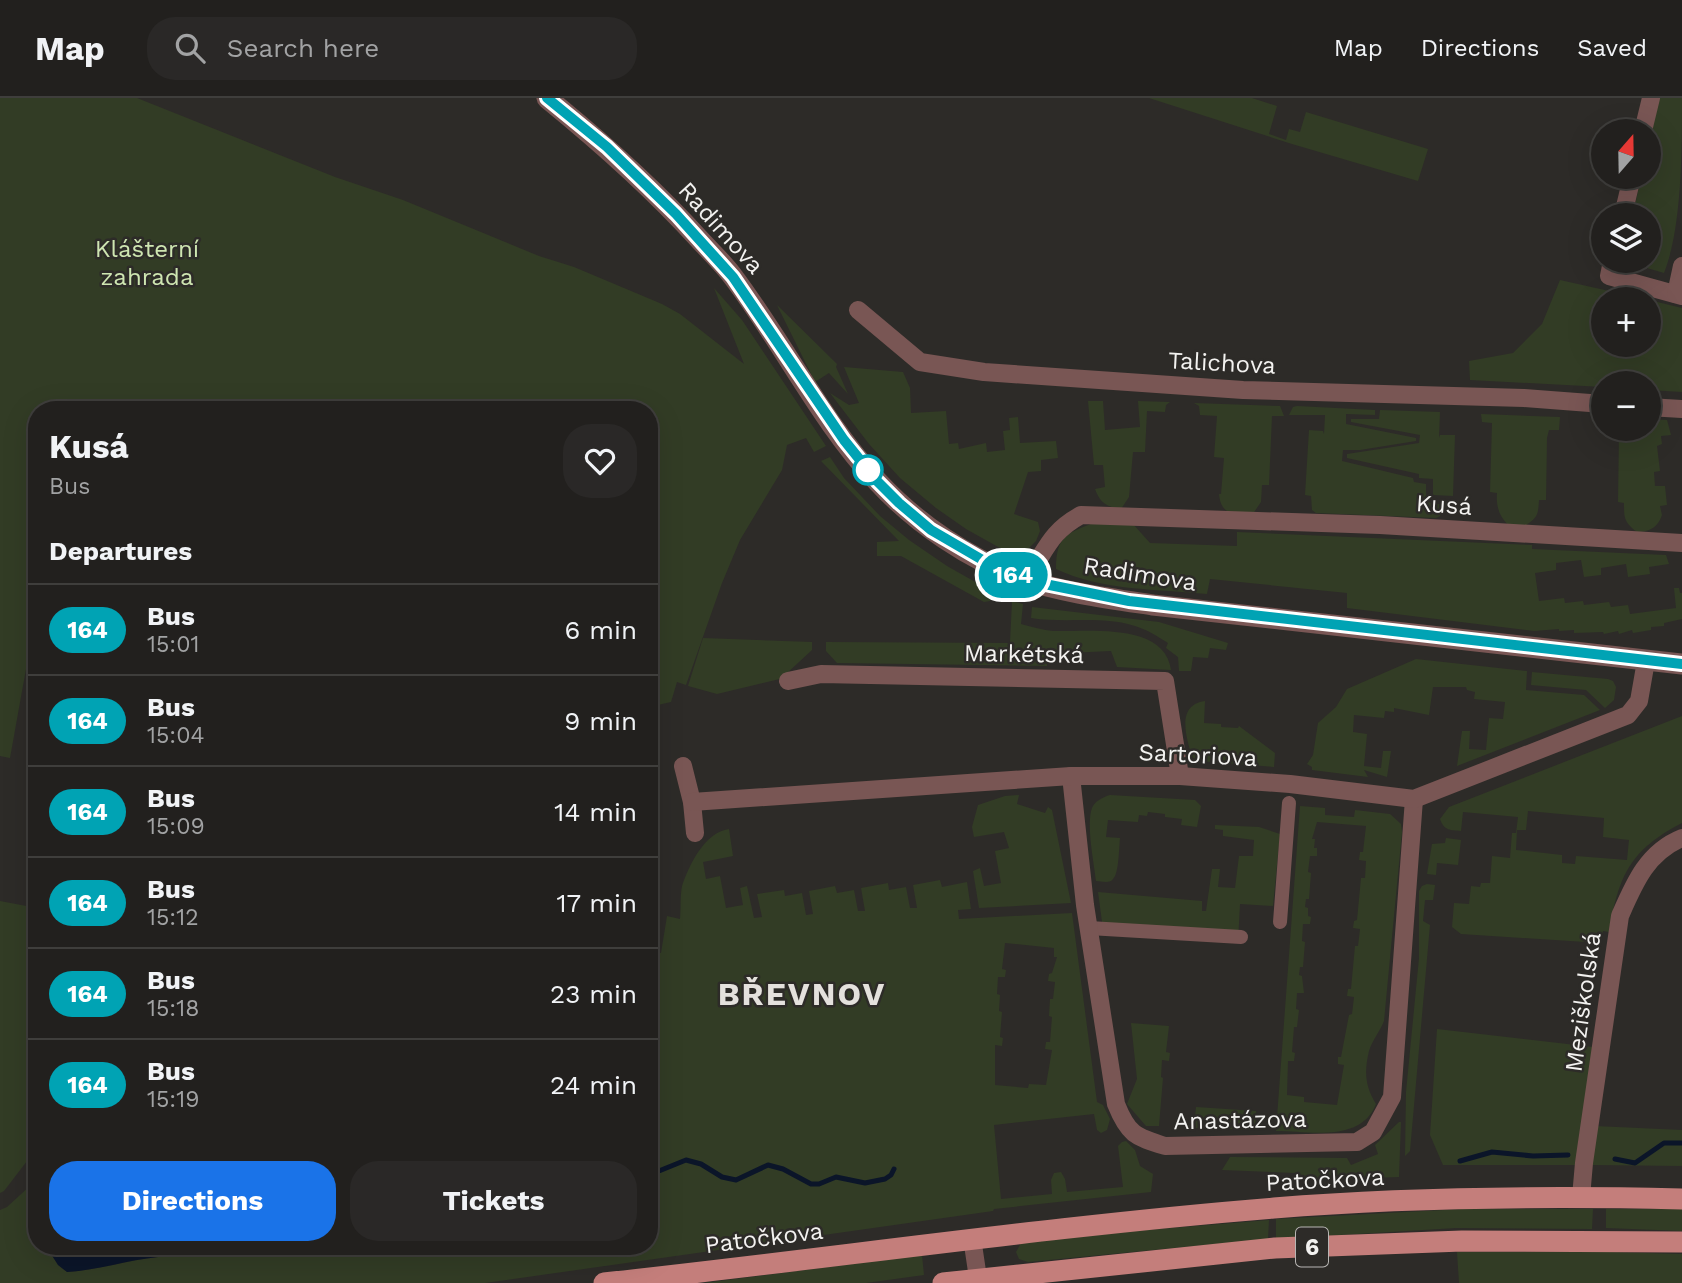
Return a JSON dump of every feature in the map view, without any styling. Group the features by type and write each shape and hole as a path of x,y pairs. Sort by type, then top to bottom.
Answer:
{"main road":[{"name":"Patočkova","path":"604,1283 972,1238 1276,1208 1581,1197 1682,1199"},
{"name":"6","path":"943,1283 983,1281 1275,1248 1462,1241 1682,1242"}],"street":[{"name":"Radimova","path":"547,98 607,147 676,214 733,277 844,440 877,481 931,530 998,569 1025,580 1104,598 1682,664"},
{"path":"1646,119 1651,98"},
{"path":"1624,273 1679,295 1682,266"},
{"name":"Talichova","path":"858,310 920,362 984,372 1243,390 1524,398 1591,403"},
{"path":"1661,408 1682,409"},
{"name":"Kusá","path":"1025,580 1062,525 1081,515 1381,525 1682,543"},
{"name":"Sartoriova","path":"692,802 1071,776 1180,776 1290,784 1415,799 1628,715 1639,701 1646,661"},
{"name":"Markétská","path":"788,681 821,674 1165,681 1180,776"},
{"path":"682,766 692,802 695,833"},
{"name":"Anastázova","path":"1071,776 1089,928 1116,1104 1125,1125 1142,1139 1166,1146 1357,1142 1373,1132 1392,1097 1415,799"},
{"path":"1280,922 1289,803"},
{"name":"Meziškolská","path":"1581,1197 1620,916 1631,889 1647,863 1669,844 1682,838"},
{"path":"1089,928 1241,937"},
{"path":"972,1238 983,1281"}],"green space":[{"name":"Klášterní zahrada","path":"0,98 137,98 335,177 403,200 539,256 574,267 662,304 680,314 744,364 714,288 742,320 826,446 814,452 806,438 787,445 782,470 740,540 686,685 677,682 671,702 658,705 658,401 28,401 28,658 10,758 0,756"},
{"path":"1149,98 1252,98 1277,106 1269,134 1286,140 1289,129 1300,132 1306,112 1428,149 1418,181"},
{"path":"1658,98 1682,98 1678,212 1664,273 1661,272 1661,203 1636,203 1638,189 1661,189 1661,119 1654,119"},
{"path":"1560,280 1591,287 1591,357 1661,357 1661,303 1682,308 1682,392 1661,391 1661,371 1591,371 1591,386 1470,380 1469,361 1513,353 1542,324"},
{"path":"777,305 837,364 848,394 829,373 815,382"},
{"path":"844,367 903,372 910,388 911,413 946,411 949,444 958,443 959,449 986,443 987,452 1005,450 1003,431 1010,430 1009,418 1018,417 1020,443 1056,441 1058,458 1041,460 1041,471 1028,472 1014,514 1038,522 1040,531 1036,541 1024,553 1009,553 966,529 900,478 869,444 830,393 849,405 859,403"},
{"path":"1088,401 1103,401 1105,430 1140,427 1138,401 1170,402 1166,405 1165,412 1147,411 1145,452 1133,452 1129,497 1121,509 1105,503 1095,489 1105,487 1103,465 1094,465"},
{"path":"1194,403 1280,406 1284,416 1272,416 1269,485 1262,485 1261,502 1252,515 1229,512 1222,506 1219,494 1224,458 1214,457 1217,416 1200,415 1199,406"},
{"path":"1293,407 1375,410 1375,415 1346,414 1346,424 1416,438 1416,441 1343,450 1342,461 1413,478 1414,482 1426,484 1426,502 1444,505 1440,516 1316,513 1312,510 1311,496 1305,495 1309,430 1323,431 1324,434 1325,415 1289,415"},
{"path":"1380,410 1440,412 1439,438 1440,435 1455,435 1453,496 1433,495 1433,479 1419,478 1419,474 1347,458 1347,454 1419,443 1420,435 1351,422 1351,419 1379,419"},
{"path":"1481,414 1560,417 1559,430 1549,430 1547,438 1546,500 1539,500 1536,516 1523,527 1509,526 1499,511 1497,493 1490,492 1492,423 1482,422"},
{"path":"1661,420 1667,420 1671,435 1661,436"},
{"path":"1661,436 1662,444 1657,446 1660,471 1654,472 1655,486 1665,486 1667,505 1660,506 1662,515 1656,526 1637,532 1626,519 1624,503 1618,502 1619,441 1661,441"},
{"path":"830,457 844,478 880,516 947,566 993,592 990,601 984,602 901,556 877,556 877,542 899,541 821,461"},
{"path":"1096,522 1133,524 1150,543 1237,546 1237,532 1532,545 1532,549 1666,555 1669,564 1649,567 1650,574 1628,577 1626,564 1601,568 1601,575 1584,577 1581,560 1556,563 1556,570 1535,573 1539,601 1564,598 1565,603 1583,601 1584,605 1609,602 1611,607 1628,605 1630,614 1676,608 1674,588 1679,588 1682,593 1682,619 1633,633 1632,630 1619,634 1618,631 1604,634 1574,633 1574,630 1559,629 1534,631 1347,608 1347,593 1210,579 1207,594 1150,590 1092,581 1056,569 1061,542 1078,529"},
{"path":"1012,601 1023,604 1021,624 1053,631 1104,631 1140,637 1155,644 1166,655 1171,670 1117,667 1111,651 1047,654 1047,666 837,663 826,651 826,642 1010,643"},
{"path":"1032,607 1159,622 1228,643 1226,650 1210,648 1208,658 1193,657 1191,671 1179,671 1178,657 1166,648 1168,643 1146,630 1116,622 1031,618"},
{"path":"703,638 812,642 812,650 786,674 788,677 717,694 688,686"},
{"path":"1416,659 1527,671 1526,690 1584,695 1600,710 1457,766 1462,731 1470,731 1469,749 1486,750 1489,718 1503,719 1505,702 1474,699 1475,692 1467,690 1466,687 1433,687 1429,715 1394,708 1394,712 1385,711 1384,718 1354,715 1353,732 1367,734 1364,766 1381,768 1383,751 1391,751 1387,777 1364,770 1368,777 1312,770 1307,764 1313,755 1318,723 1336,707 1347,689"},
{"path":"1532,672 1608,679 1613,681 1616,687 1614,700 1605,708 1586,690 1531,685"},
{"path":"1205,701 1204,723 1221,724 1221,727 1239,726 1275,753 1274,767 1199,761 1192,757 1185,723 1190,708"},
{"path":"1682,716 1682,823 1650,843 1630,866 1617,895 1609,932 1603,931 1601,943 1461,934 1452,927 1454,903 1469,904 1471,886 1480,887 1481,883 1490,883 1492,856 1510,858 1512,833 1516,833 1518,817 1463,812 1461,831 1454,830 1446,828 1440,819 1449,807","holes":["1528,811 1604,818 1603,837 1629,840 1627,860 1576,856 1575,864 1562,863 1562,855 1516,850 1517,830 1526,830"]},
{"path":"1019,795 1017,804 1045,813 1048,807 1052,810 1071,903 979,908 973,871 980,868 984,886 1001,883 995,851 1009,848 1004,832 974,837 972,827 978,805 1005,796"},
{"path":"1110,795 1195,800 1201,806 1197,827 1181,825 1182,819 1148,812 1147,816 1139,815 1138,822 1108,820 1106,837 1120,838 1118,866 1112,881 1096,881 1090,815 1095,803"},
{"path":"1300,806 1325,808 1325,815 1354,817 1355,810 1390,814 1401,824 1402,832 1384,1021 1370,1047 1366,1066 1366,1079 1376,1104 1369,1116 1359,1125 1346,1130 1318,1133 1276,1131","holes":["1317,822 1366,826 1363,852 1360,852 1359,860 1366,861 1365,878 1361,878 1357,920 1354,921 1353,928 1360,929 1358,946 1355,946 1351,989 1348,989 1347,996 1354,997 1341,1057 1338,1057 1338,1064 1344,1065 1337,1105 1304,1102 1304,1097 1287,1095 1288,1061 1294,1061 1294,1027 1297,1027 1299,1010 1296,1009 1297,993 1304,993 1302,976 1299,975 1300,967 1303,967 1305,942 1302,941 1303,924 1310,924 1311,917 1305,907 1306,899 1309,899 1310,856 1317,856 1315,839 1312,839"]},
{"path":"1215,825 1259,827 1280,834 1273,906 1240,904 1238,943 1103,929 1098,892 1202,901 1202,911 1206,911 1212,869 1220,869 1218,887 1235,888 1239,856 1253,856 1254,840 1223,836 1223,830 1215,829"},
{"path":"729,829 733,856 703,862 706,879 720,876 726,908 743,905 740,888 747,886 754,918 762,917 757,894 784,890 785,896 802,893 806,915 813,914 809,891 835,886 837,893 854,890 858,911 865,911 861,888 888,883 889,890 906,887 910,908 917,908 913,885 940,880 942,887 967,882 971,909 958,910 959,919 1072,913 1097,1102 1103,1105 1110,1119 1107,1130 1101,1133 1097,1130 1094,1114 994,1125 1001,1199 1052,1194 1051,1180 1054,1173 1061,1172 1067,1192 1123,1187 1118,1146 1126,1141 1135,1150 1140,1166 1153,1174 1151,1192 994,1209 485,1283 0,1283 0,1210 28,1188 28,1255 52,1255 67,1272 135,1260 190,1255 658,1255 658,952 661,953 667,916 680,919 682,886 689,869 699,851 713,836","holes":["1005,943 1054,948 1054,957 1057,957 1048,981 1055,982 1053,999 1050,999 1050,1042 1046,1042 1045,1049 1052,1050 1046,1085 1029,1084 1028,1088 995,1085 995,1045 1002,1046 1003,1038 1000,1037 1002,1012 999,1011 1000,995 997,994 998,977 1005,977 1006,970 1002,969"]},
{"path":"1446,838 1461,840 1458,865 1437,863 1436,875 1427,874 1432,844 1445,843"},
{"path":"1427,884 1435,885 1433,900 1425,900 1423,921 1430,925 1410,1151 1405,1156 1406,1092 1419,958 1419,891"},
{"path":"0,901 28,906 28,1160 0,1193"},
{"path":"1131,1023 1169,1026 1166,1052 1170,1053 1169,1061 1162,1060 1159,1126 1146,1126 1127,1104 1137,1079"},
{"path":"1437,1029 1593,1047 1577,1165 1443,1165 1430,1135"},
{"path":"1196,1107 1256,1111 1255,1130 1194,1128"},
{"path":"1399,1122 1399,1177 1309,1180 1295,1173 1222,1170 1230,1157 1347,1158 1351,1165 1378,1154 1375,1145"},
{"path":"1595,1126 1682,1130 1682,1166 1591,1165"},
{"path":"1462,1209 1593,1209 1592,1229 1456,1228 1276,1239 1276,1219"},
{"path":"1606,1209 1682,1209 1682,1231 1606,1228"},
{"path":"1269,1220 1268,1239 1028,1262 1019,1259 1016,1252 1021,1243"},
{"path":"1457,1252 1682,1254 1682,1283 1459,1283"},
{"path":"922,1255 924,1275 866,1283 704,1283"}],"water":[{"path":"52,1255 190,1255 135,1260 67,1272"},
{"path":"253,1255 286,1255 284,1257"}],"waterway":[{"path":"1615,1159 1635,1163 1664,1143 1682,1143"},
{"path":"1460,1161 1492,1152 1533,1156 1568,1155"},
{"path":"658,1171 686,1160 701,1164 722,1177 736,1180 768,1165 783,1169 811,1184 819,1184 836,1177 865,1183 885,1179 894,1169"}],"bus line":[{"name":"164","path":"547,98 607,147 676,214 733,277 844,440 877,481 931,530 998,569 1025,580 1104,598 1682,664"}],"district":[{"name":"BŘEVNOV","path":"802,994"}]}
